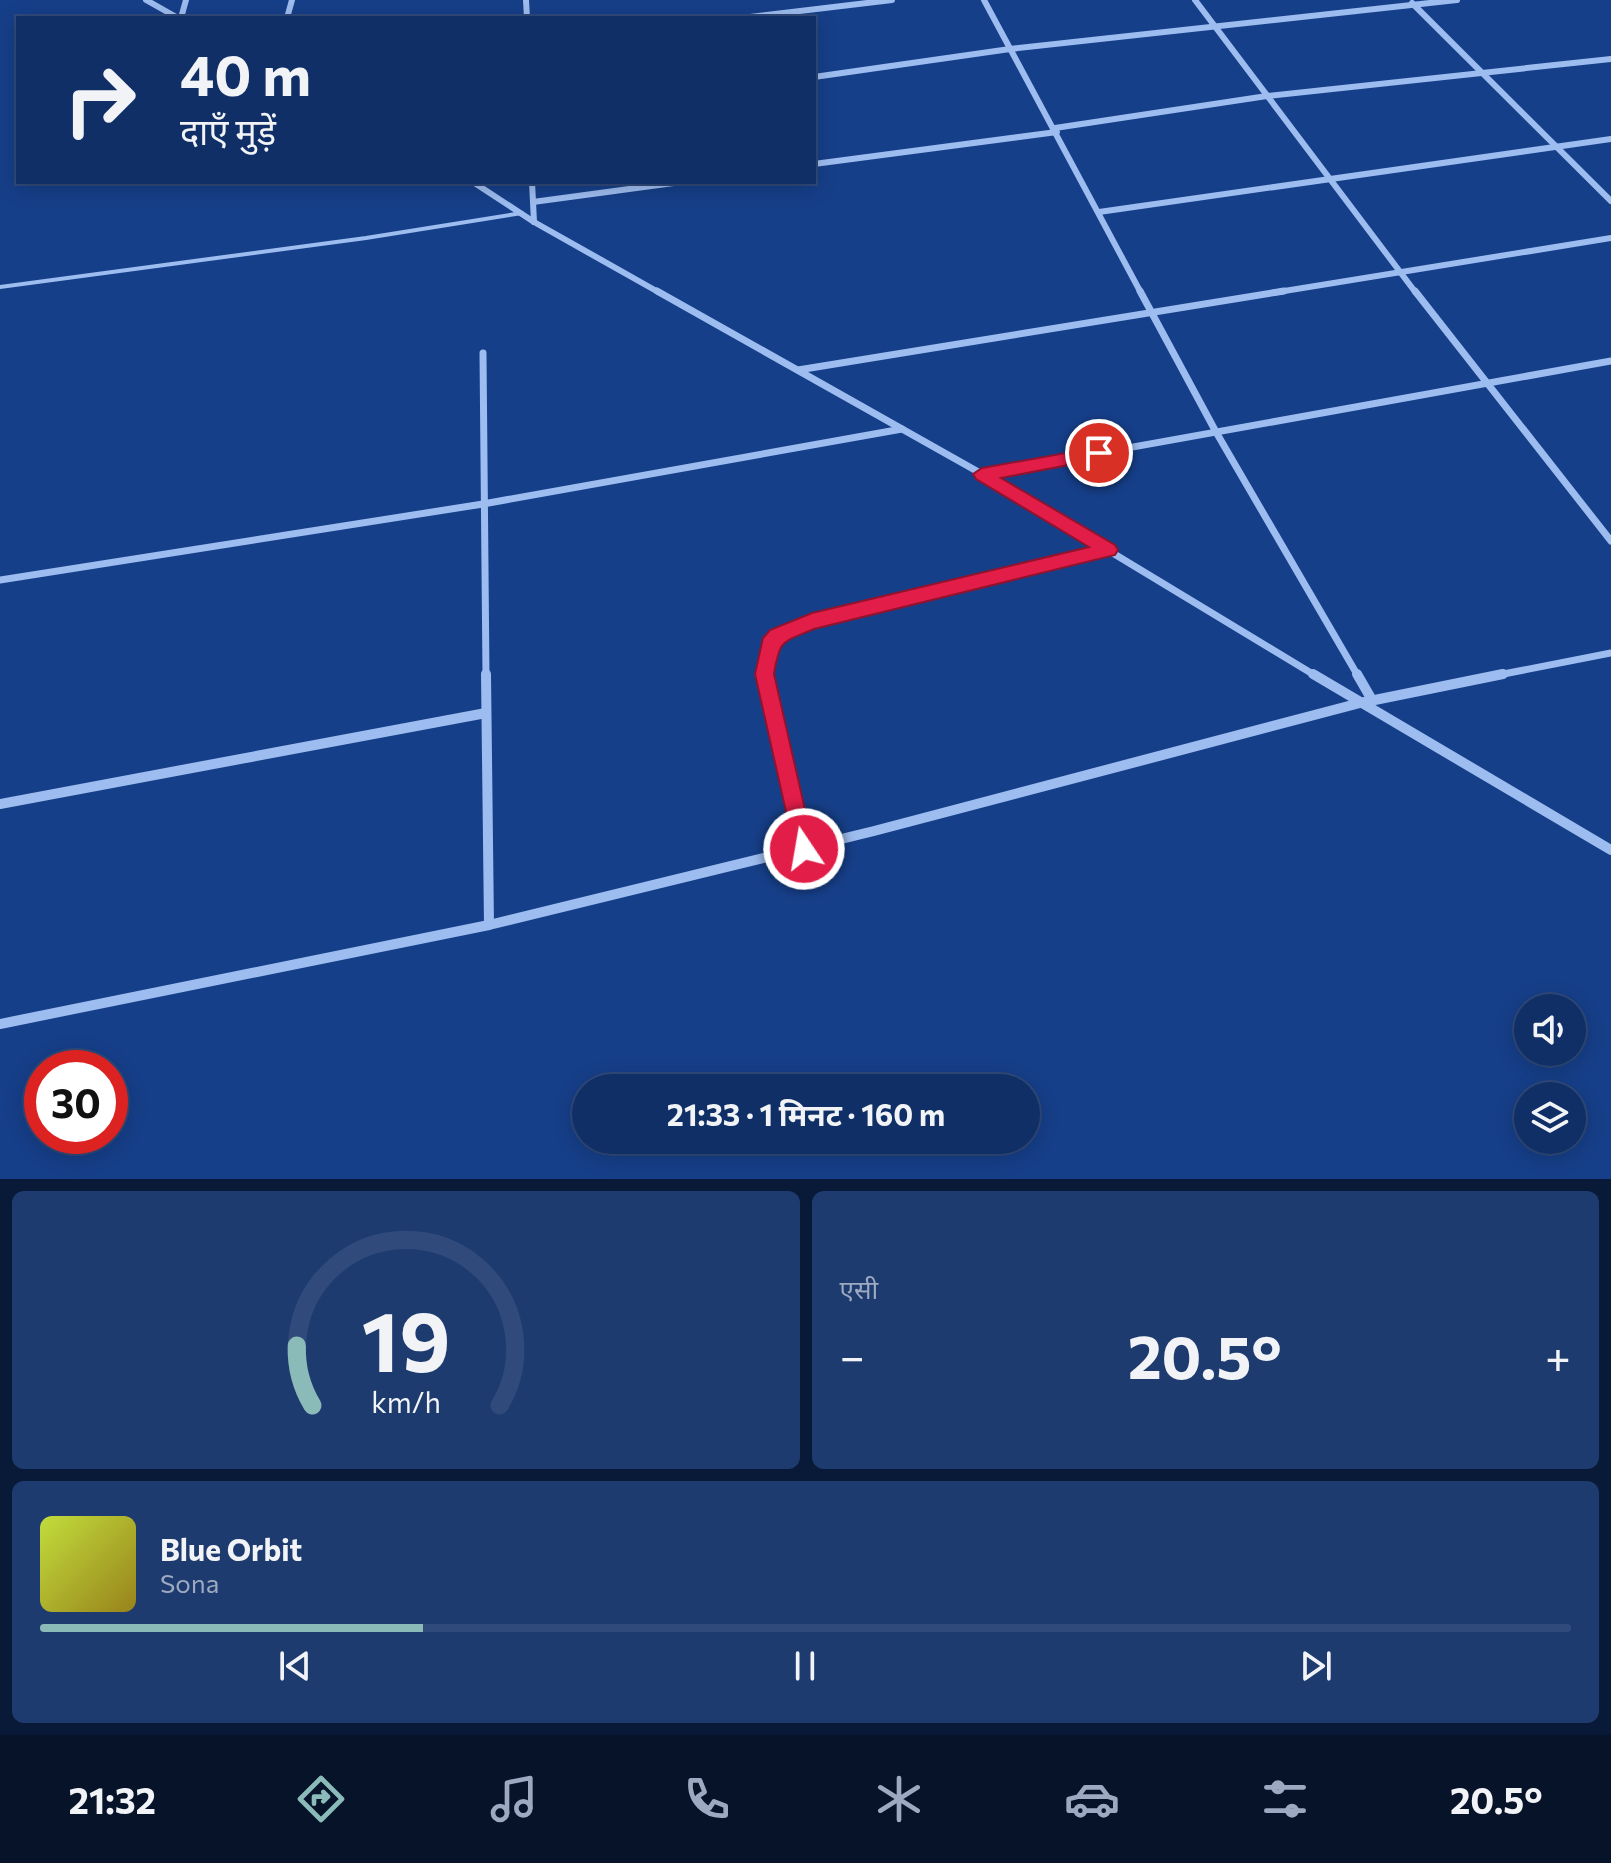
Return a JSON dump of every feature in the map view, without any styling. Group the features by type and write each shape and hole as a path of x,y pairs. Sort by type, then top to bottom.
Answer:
{"street":[{"path":"146,0 176,16"},
{"path":"759,16 892,0"},
{"path":"984,0 1216,432 1372,700"},
{"path":"1195,0 1400,272 1611,541"},
{"path":"816,77 1010,49 1410,2 1457,0"},
{"path":"1410,2 1611,201"},
{"path":"816,164 1267,96 1611,59"},
{"path":"1099,212 1611,139"},
{"path":"476,184 534,222 982,474 1360,703 1611,850"},
{"path":"532,184 534,222"},
{"path":"533,202 666,184"},
{"path":"797,370 1611,238"},
{"path":"483,353 489,925"},
{"path":"982,474 1611,361"},
{"path":"0,580 483,504 903,429"},
{"path":"804,849 764,674 769,644 777,636 812,621 1109,550"},
{"path":"0,1024 489,925 804,849 1372,700 1611,653"},
{"path":"0,804 486,713"}],"lane":[{"path":"0,287 351,240 522,213"}],"route":[{"path":"804,849 764,674 769,644 777,636 812,621 1109,550 982,474 1099,453"}]}
